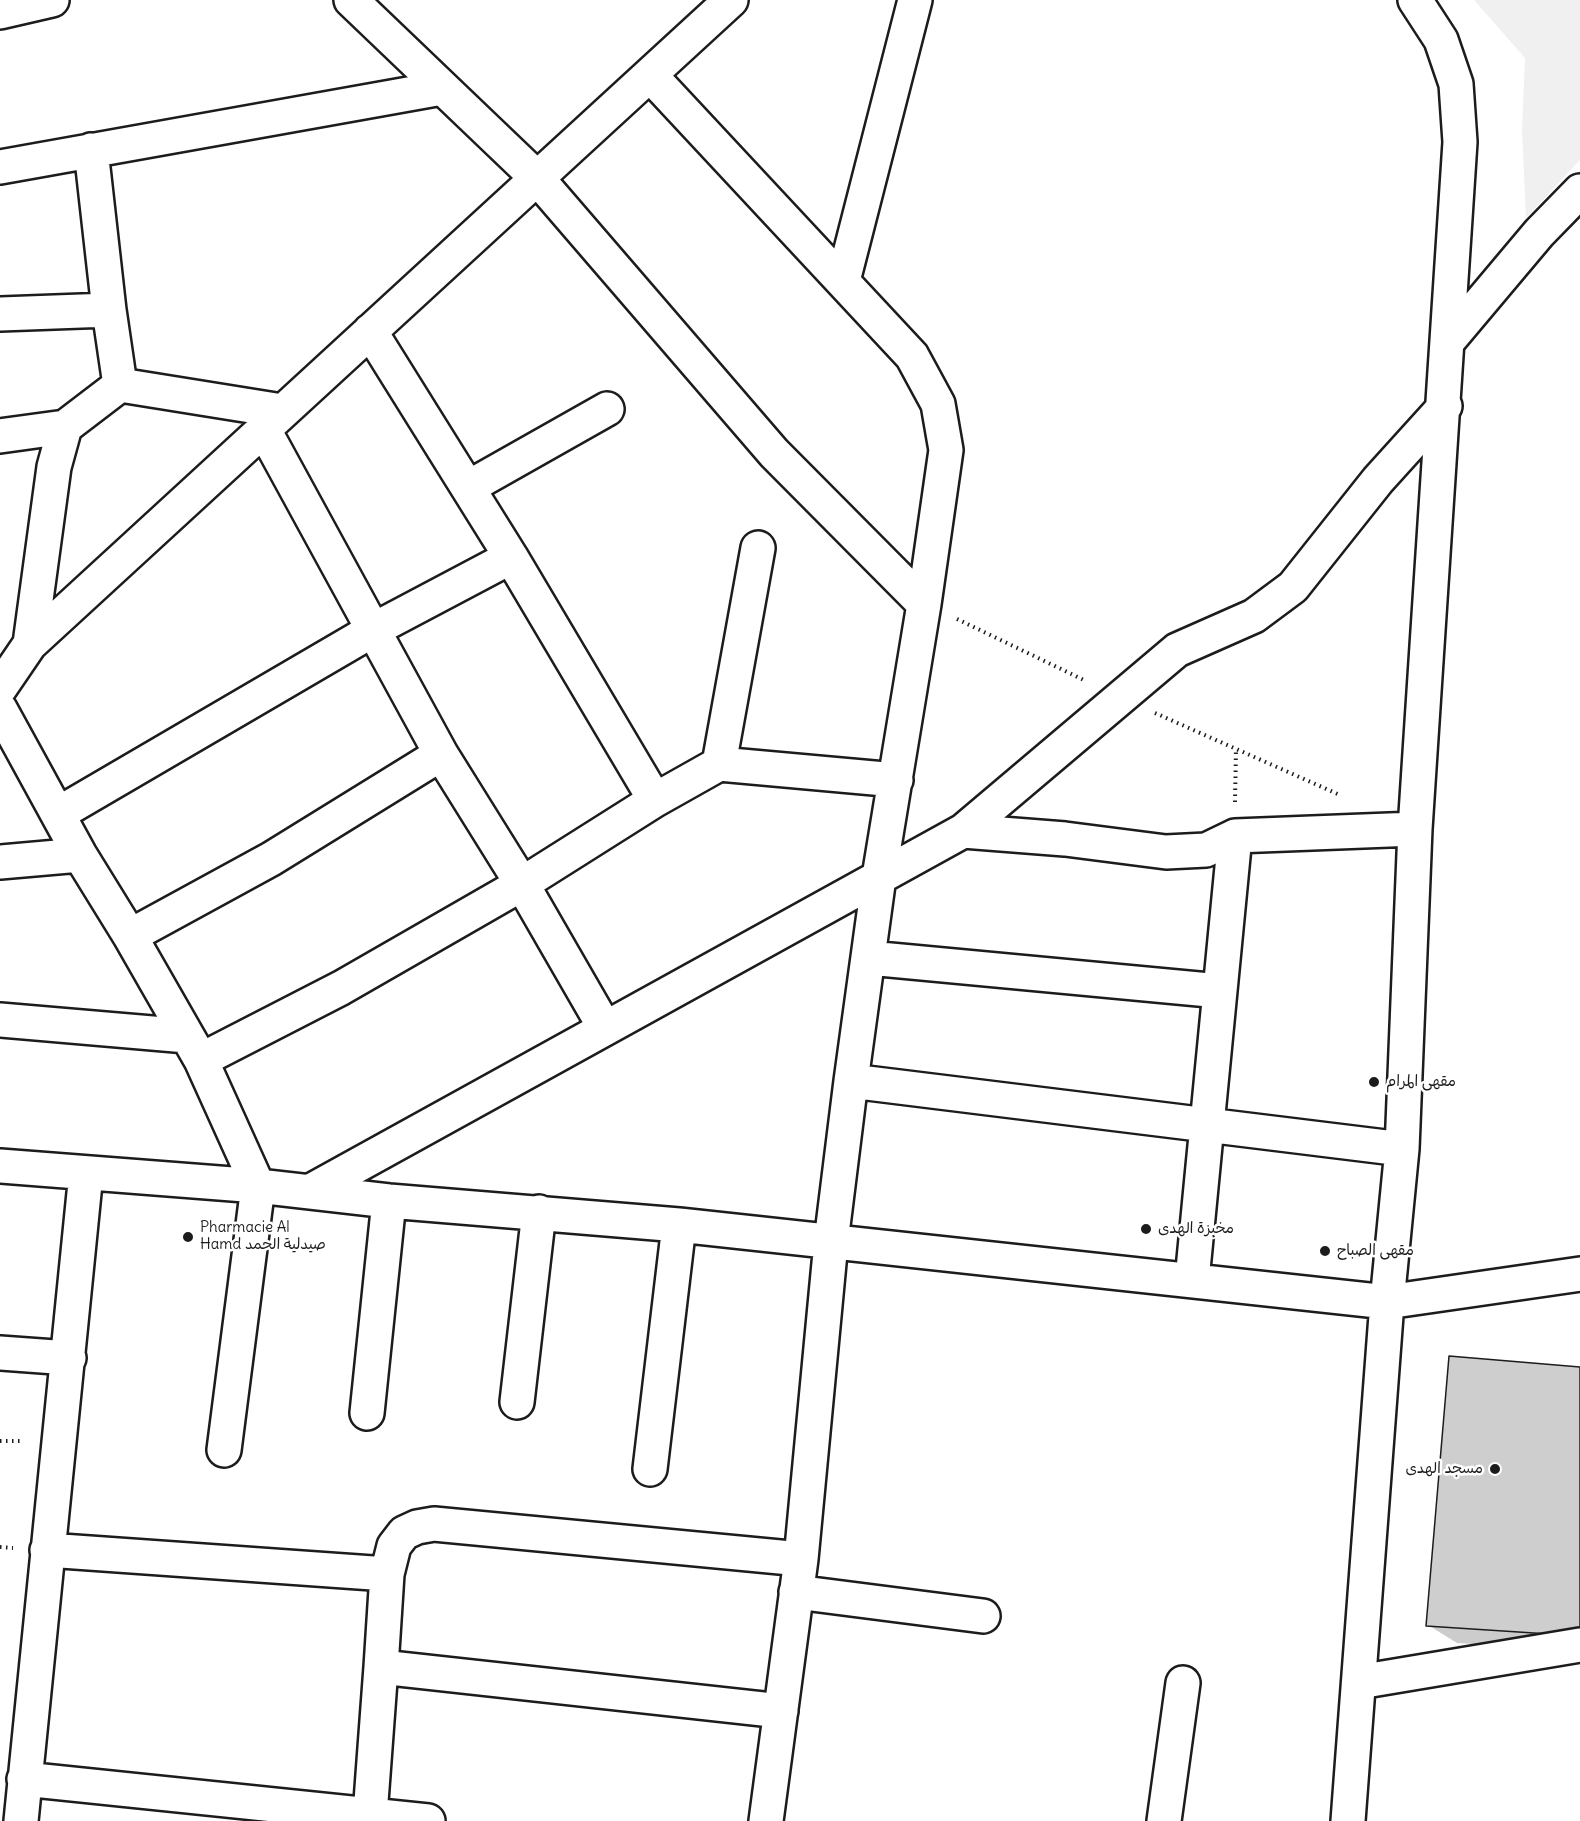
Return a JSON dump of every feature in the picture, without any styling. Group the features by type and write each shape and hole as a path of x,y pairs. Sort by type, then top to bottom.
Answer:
{"street":[{"path":"0,12 52,0"},
{"path":"351,0 537,178 774,453 924,604"},
{"path":"0,688 30,644 731,0"},
{"path":"843,281 915,0"},
{"path":"1348,1821 1387,1302 1402,1149 1415,829 1445,406 1460,142 1456,84 1441,40 1415,0"},
{"path":"650,75 912,356 938,404 946,450 924,604 879,877 851,1082 831,1242 801,1559 766,1821"},
{"path":"0,167 442,88"},
{"path":"91,150 120,385"},
{"path":"1449,340 1539,233 1580,190"},
{"path":"0,314 109,310"},
{"path":"370,331 469,487 655,800"},
{"path":"120,385 273,420"},
{"path":"0,436 65,427 120,385"},
{"path":"309,1192 963,831 1177,650 1254,616 1293,587 1378,480 1445,406"},
{"path":"469,487 607,409"},
{"path":"273,420 373,630 441,754 522,885 605,1028"},
{"path":"30,644 54,466 65,427"},
{"path":"719,764 758,548"},
{"path":"58,814 373,630 511,557"},
{"path":"0,709 80,855 130,936 194,1048 258,1186 224,1450"},
{"path":"130,936 271,859 441,754"},
{"path":"0,1020 194,1048 341,988 522,885 655,800 719,764 896,780"},
{"path":"963,831 1065,839 1166,852 1206,849 1235,836 1415,829"},
{"path":"1192,1280 1235,836"},
{"path":"0,862 80,855"},
{"path":"869,958 1220,991"},
{"path":"851,1082 1402,1149"},
{"path":"0,1166 258,1186 389,1201 679,1225 1387,1302 1580,1274"},
{"path":"21,1821 86,1173"},
{"path":"367,1413 389,1201"},
{"path":"517,1402 539,1212"},
{"path":"650,1469 679,1225"},
{"path":"0,1353 69,1358"},
{"path":"24,1779 399,1819 381,1667 387,1574 394,1546 404,1533 417,1527 434,1524 801,1559"},
{"path":"47,1550 387,1574"},
{"path":"796,1592 983,1616"},
{"path":"1359,1682 1580,1645"},
{"path":"381,1667 781,1711"},
{"path":"1164,1821 1183,1683"}],"path":[{"path":"924,604 1121,697 1341,796"},
{"path":"1235,836 1236,748"}],"shaded area":[{"path":"1474,0 1580,0 1580,160 1526,218 1522,130 1525,58"}],"building":[{"path":"1449,1356 1580,1367 1580,1636 1426,1626"}],"place":[{"name":"مقهى المرام","path":"1374,1082"},
{"name":"مخبزة الهدى","path":"1146,1229"},
{"name":"Pharmacie Al Hamd صيدلية الحمد","path":"188,1237"},
{"name":"مقهى الصباح","path":"1325,1251"},
{"name":"مسجد الهدى","path":"1495,1469"}]}
